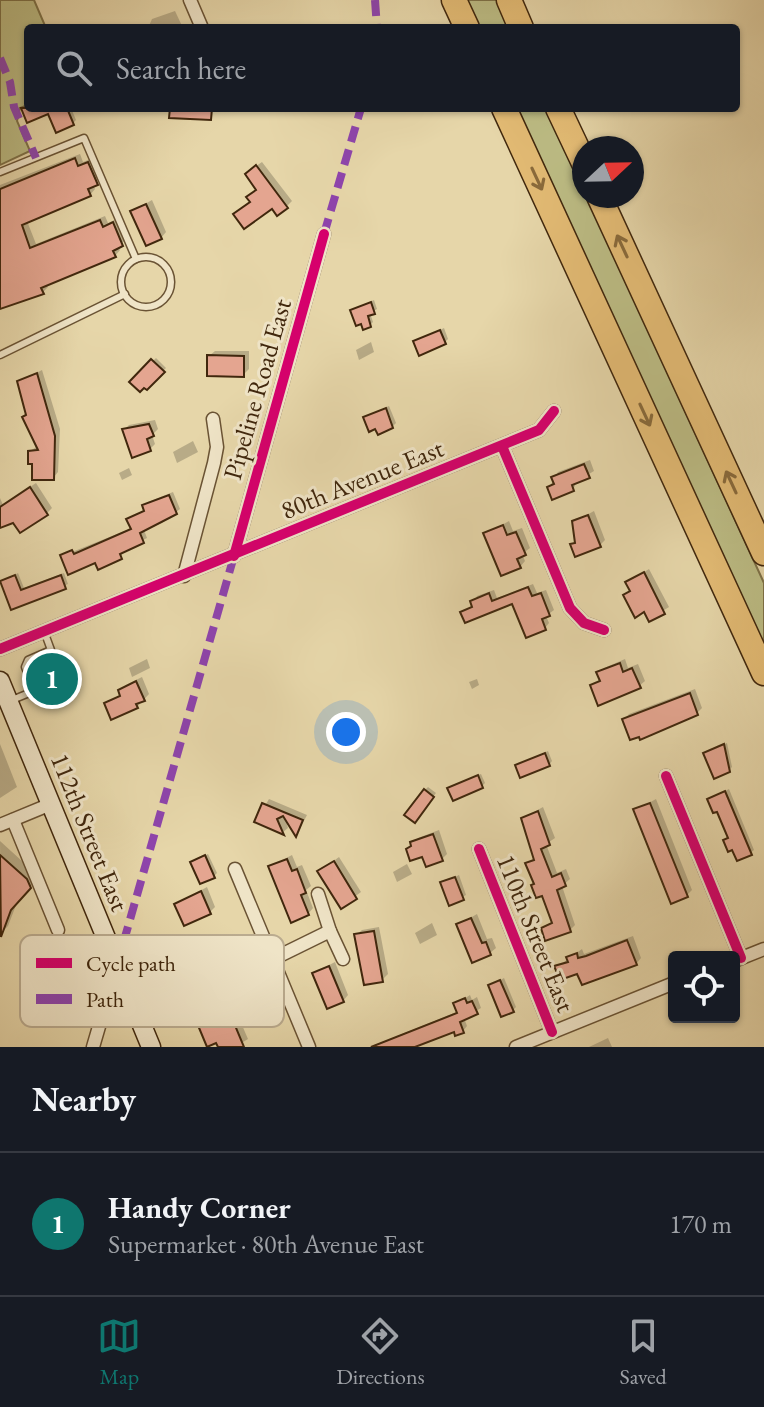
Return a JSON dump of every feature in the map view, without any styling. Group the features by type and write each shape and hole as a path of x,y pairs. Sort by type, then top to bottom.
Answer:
{"highway":[{"path":"454,0 465,24"},
{"path":"509,0 519,24"},
{"path":"506,112 764,673"},
{"path":"560,112 572,138"},
{"path":"605,208 764,553"}],"main road":[{"name":"112th Street East","path":"0,681 105,935"},
{"name":"112th Street East","path":"143,1027 151,1047"}],"street":[{"path":"190,0 200,24"},
{"name":"Pipeline Road East","path":"234,556 324,234"},
{"name":"80th Avenue East","path":"0,649 502,446 539,430 554,411"},
{"path":"184,576 217,447 213,419"},
{"path":"502,446 570,608 584,623 604,630"},
{"path":"666,776 735,951"},
{"path":"51,804 6,822 58,930"},
{"name":"110th Street East","path":"479,849 549,1038"},
{"path":"235,869 263,935"},
{"path":"318,894 343,959"},
{"path":"284,954 330,931"},
{"path":"740,958 764,949"},
{"path":"284,986 309,1047"},
{"path":"516,1047 549,1038 668,986"},
{"path":"93,1047 99,1027"}],"lane":[{"path":"0,172 84,138 136,259"},
{"path":"152,257 166,266 170,273 170,289 161,302 145,306 125,294 122,278 136,259 152,257"},
{"path":"0,355 125,294"},
{"path":"8,701 34,691 25,667 28,660 51,650 44,631"}],"green space":[{"path":"0,0 34,0 44,24 24,24 24,106 20,108 17,121 30,151 0,165"},
{"path":"466,0 497,0 508,24 476,24"},
{"path":"517,112 548,112 572,165 572,208 592,208 764,583 764,647"}],"building":[{"path":"21,108 24,112 69,112 74,125 56,133 48,114 27,123"},
{"path":"170,112 212,112 211,120 169,118"},
{"path":"75,158 78,166 88,162 98,185 88,189 91,196 22,225 30,248 100,220 103,227 113,222 123,246 113,251 116,257 41,288 44,294 0,309 0,189"},
{"path":"256,165 288,208 277,216 272,209 244,229 233,214 250,202 246,197 256,190 245,174"},
{"path":"146,204 162,239 146,246 130,211"},
{"path":"371,302 375,314 368,316 371,327 363,330 361,324 356,326 350,310"},
{"path":"440,330 446,344 419,356 413,341"},
{"path":"207,355 244,356 244,377 207,376"},
{"path":"151,359 165,372 147,390 144,388 140,392 129,382"},
{"path":"37,373 55,436 54,480 32,480 32,464 28,464 28,451 38,450 22,417 26,415 17,381"},
{"path":"386,408 393,428 378,435 375,429 369,432 363,417"},
{"path":"149,424 154,436 147,439 151,451 132,458 122,429"},
{"path":"584,464 590,478 572,485 574,491 552,500 547,487 554,484 551,477"},
{"path":"30,487 48,515 20,533 13,523 0,528 0,507"},
{"path":"169,495 177,514 140,533 144,543 120,554 122,559 98,570 95,563 68,575 60,555 72,550 74,554 131,529 126,519 144,511 142,505"},
{"path":"588,515 601,547 575,557 570,544 575,543 572,521"},
{"path":"503,525 507,535 516,532 526,555 517,559 521,568 501,576 483,533"},
{"path":"644,572 665,614 649,622 644,612 635,618 623,595 630,591 625,582"},
{"path":"15,575 21,590 61,575 66,589 11,610 0,581"},
{"path":"528,587 532,596 541,593 550,616 542,619 546,630 526,638 512,604 465,623 460,612 472,607 470,601 489,593 492,601"},
{"path":"60,657 73,688 43,700 32,668"},
{"path":"620,663 623,672 632,668 641,688 598,706 590,685 600,681 596,672"},
{"path":"136,681 145,701 136,704 138,708 111,720 104,703 120,696 118,690"},
{"path":"690,693 698,715 640,740 639,737 630,740 622,719"},
{"path":"724,744 730,772 714,779 703,753"},
{"path":"545,753 550,766 520,778 515,765"},
{"path":"478,775 483,788 453,801 447,788"},
{"path":"424,789 434,797 415,823 404,815"},
{"path":"725,791 752,855 737,861 732,850 728,852 723,840 728,838 717,812 713,813 707,799"},
{"path":"262,803 303,820 296,837 283,816 277,819 284,835 254,822"},
{"path":"650,803 688,897 671,904 633,809"},
{"path":"538,811 550,845 541,849 552,877 561,873 566,886 557,890 571,932 545,941 541,928 552,923 542,896 536,898 531,885 534,884 525,863 534,860 521,818"},
{"path":"433,834 443,861 426,867 422,857 410,861 406,849 411,846 410,842"},
{"path":"0,855 27,879 31,888 11,910 1,937"},
{"path":"205,855 215,878 200,884 190,862"},
{"path":"287,859 292,871 297,869 306,893 301,895 309,915 291,923 268,866"},
{"path":"334,861 357,899 341,909 317,871"},
{"path":"455,877 464,900 449,906 440,882"},
{"path":"201,891 211,914 184,926 174,904"},
{"path":"471,918 491,955 472,963 456,924"},
{"path":"374,931 383,982 364,985 354,934"},
{"path":"627,940 637,965 582,985 577,974 560,980 554,966 568,962 566,957 577,953 578,958 586,956"},
{"path":"329,966 344,1002 327,1009 312,973"},
{"path":"500,980 514,1012 501,1017 488,985"},
{"path":"465,998 467,1003 472,1001 478,1014 460,1022 464,1033 455,1036 454,1032 415,1047 371,1047 457,1013 453,1003"},
{"path":"199,1027 236,1027 244,1047 218,1047 216,1043 207,1047"}],"marked path":[{"path":"375,0 377,24"},
{"path":"0,58 10,82 14,107 36,158"},
{"path":"324,234 360,112"},
{"path":"126,935 234,556"}],"cycle path":[{"path":"234,556 324,234"},
{"path":"0,649 539,430 554,411"},
{"path":"502,446 570,608 584,623 604,630"},
{"path":"666,776 741,958"},
{"path":"479,849 552,1032"}],"place":[{"name":"Handy Corner","path":"52,679"}]}
